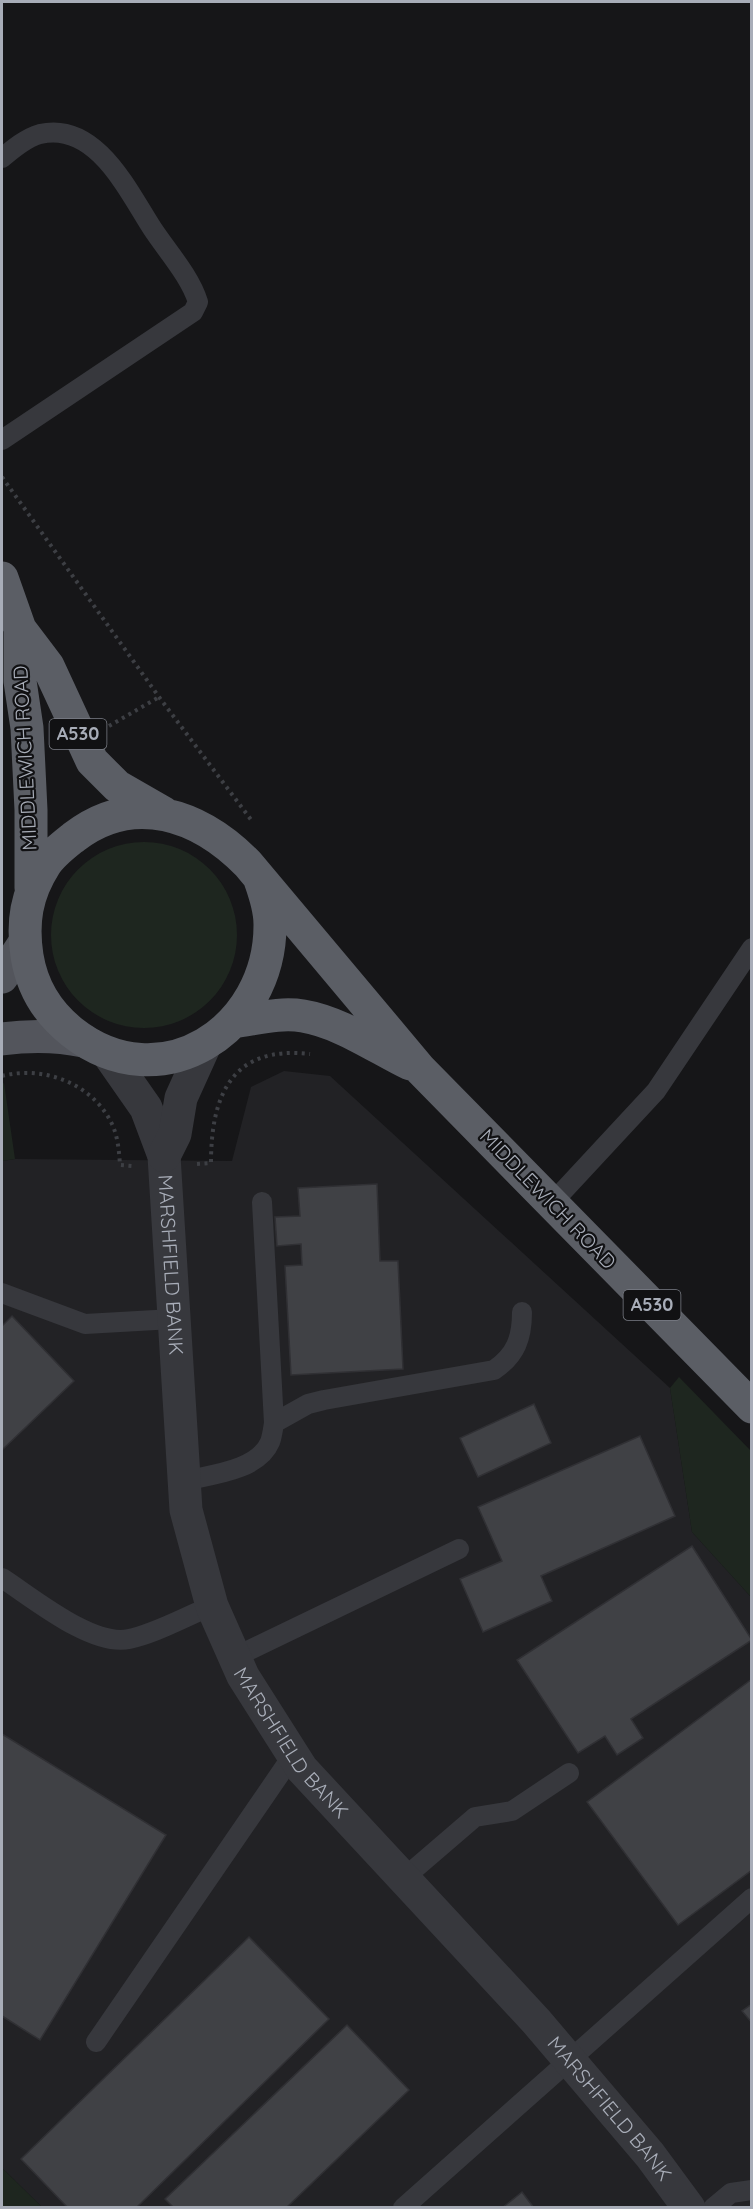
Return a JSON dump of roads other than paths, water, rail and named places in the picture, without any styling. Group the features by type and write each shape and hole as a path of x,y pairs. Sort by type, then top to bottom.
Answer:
{"highway":[{"name":"MIDDLEWICH ROAD","path":"2,578 20,629 48,666 92,761 117,786 165,814 199,826 236,852 420,1069 752,1407"},
{"name":"MIDDLEWICH ROAD","path":"20,629 20,681 27,728 31,810 31,888 25,942 32,975 41,997 52,1014 96,1048"},
{"path":"31,888 47,862 85,829 110,817 130,812 165,814"},
{"path":"96,1048 132,1059 181,1056 205,1045 233,1022 253,997 262,975 268,949 270,922 260,880"},
{"name":"MIDDLEWICH ROAD","path":"233,1022 282,1015 303,1016 324,1022 420,1069"}],"main road":[{"path":"2,977 25,942"},
{"path":"2,1039 32,1035 58,1036 96,1048"}],"street":[{"name":"MARSHFIELD BANK","path":"165,1161 175,1134 181,1098 205,1045"},
{"name":"MARSHFIELD BANK","path":"96,1048 146,1108 165,1161 186,1510 212,1606 243,1676 302,1769 570,2060 650,2155 689,2208"}],"lane":[{"path":"2,158 28,139 51,133 69,135 93,148 103,156 122,181 198,302 193,312 122,362 2,440"},
{"path":"552,1203 656,1091 752,948"},
{"path":"184,1481 221,1472 253,1460 269,1444 274,1423 262,1202"},
{"path":"2,1293 85,1324 173,1319"},
{"path":"274,1423 308,1404 324,1400 494,1370 509,1359 518,1344 522,1312"},
{"path":"235,1657 459,1549"},
{"path":"2,1578 70,1622 107,1640 129,1639 212,1606"},
{"path":"96,2042 294,1755"},
{"path":"404,1878 475,1817 512,1811 569,1773"},
{"path":"403,2208 752,1898"},
{"path":"713,2208 731,2193 752,2190"}]}
